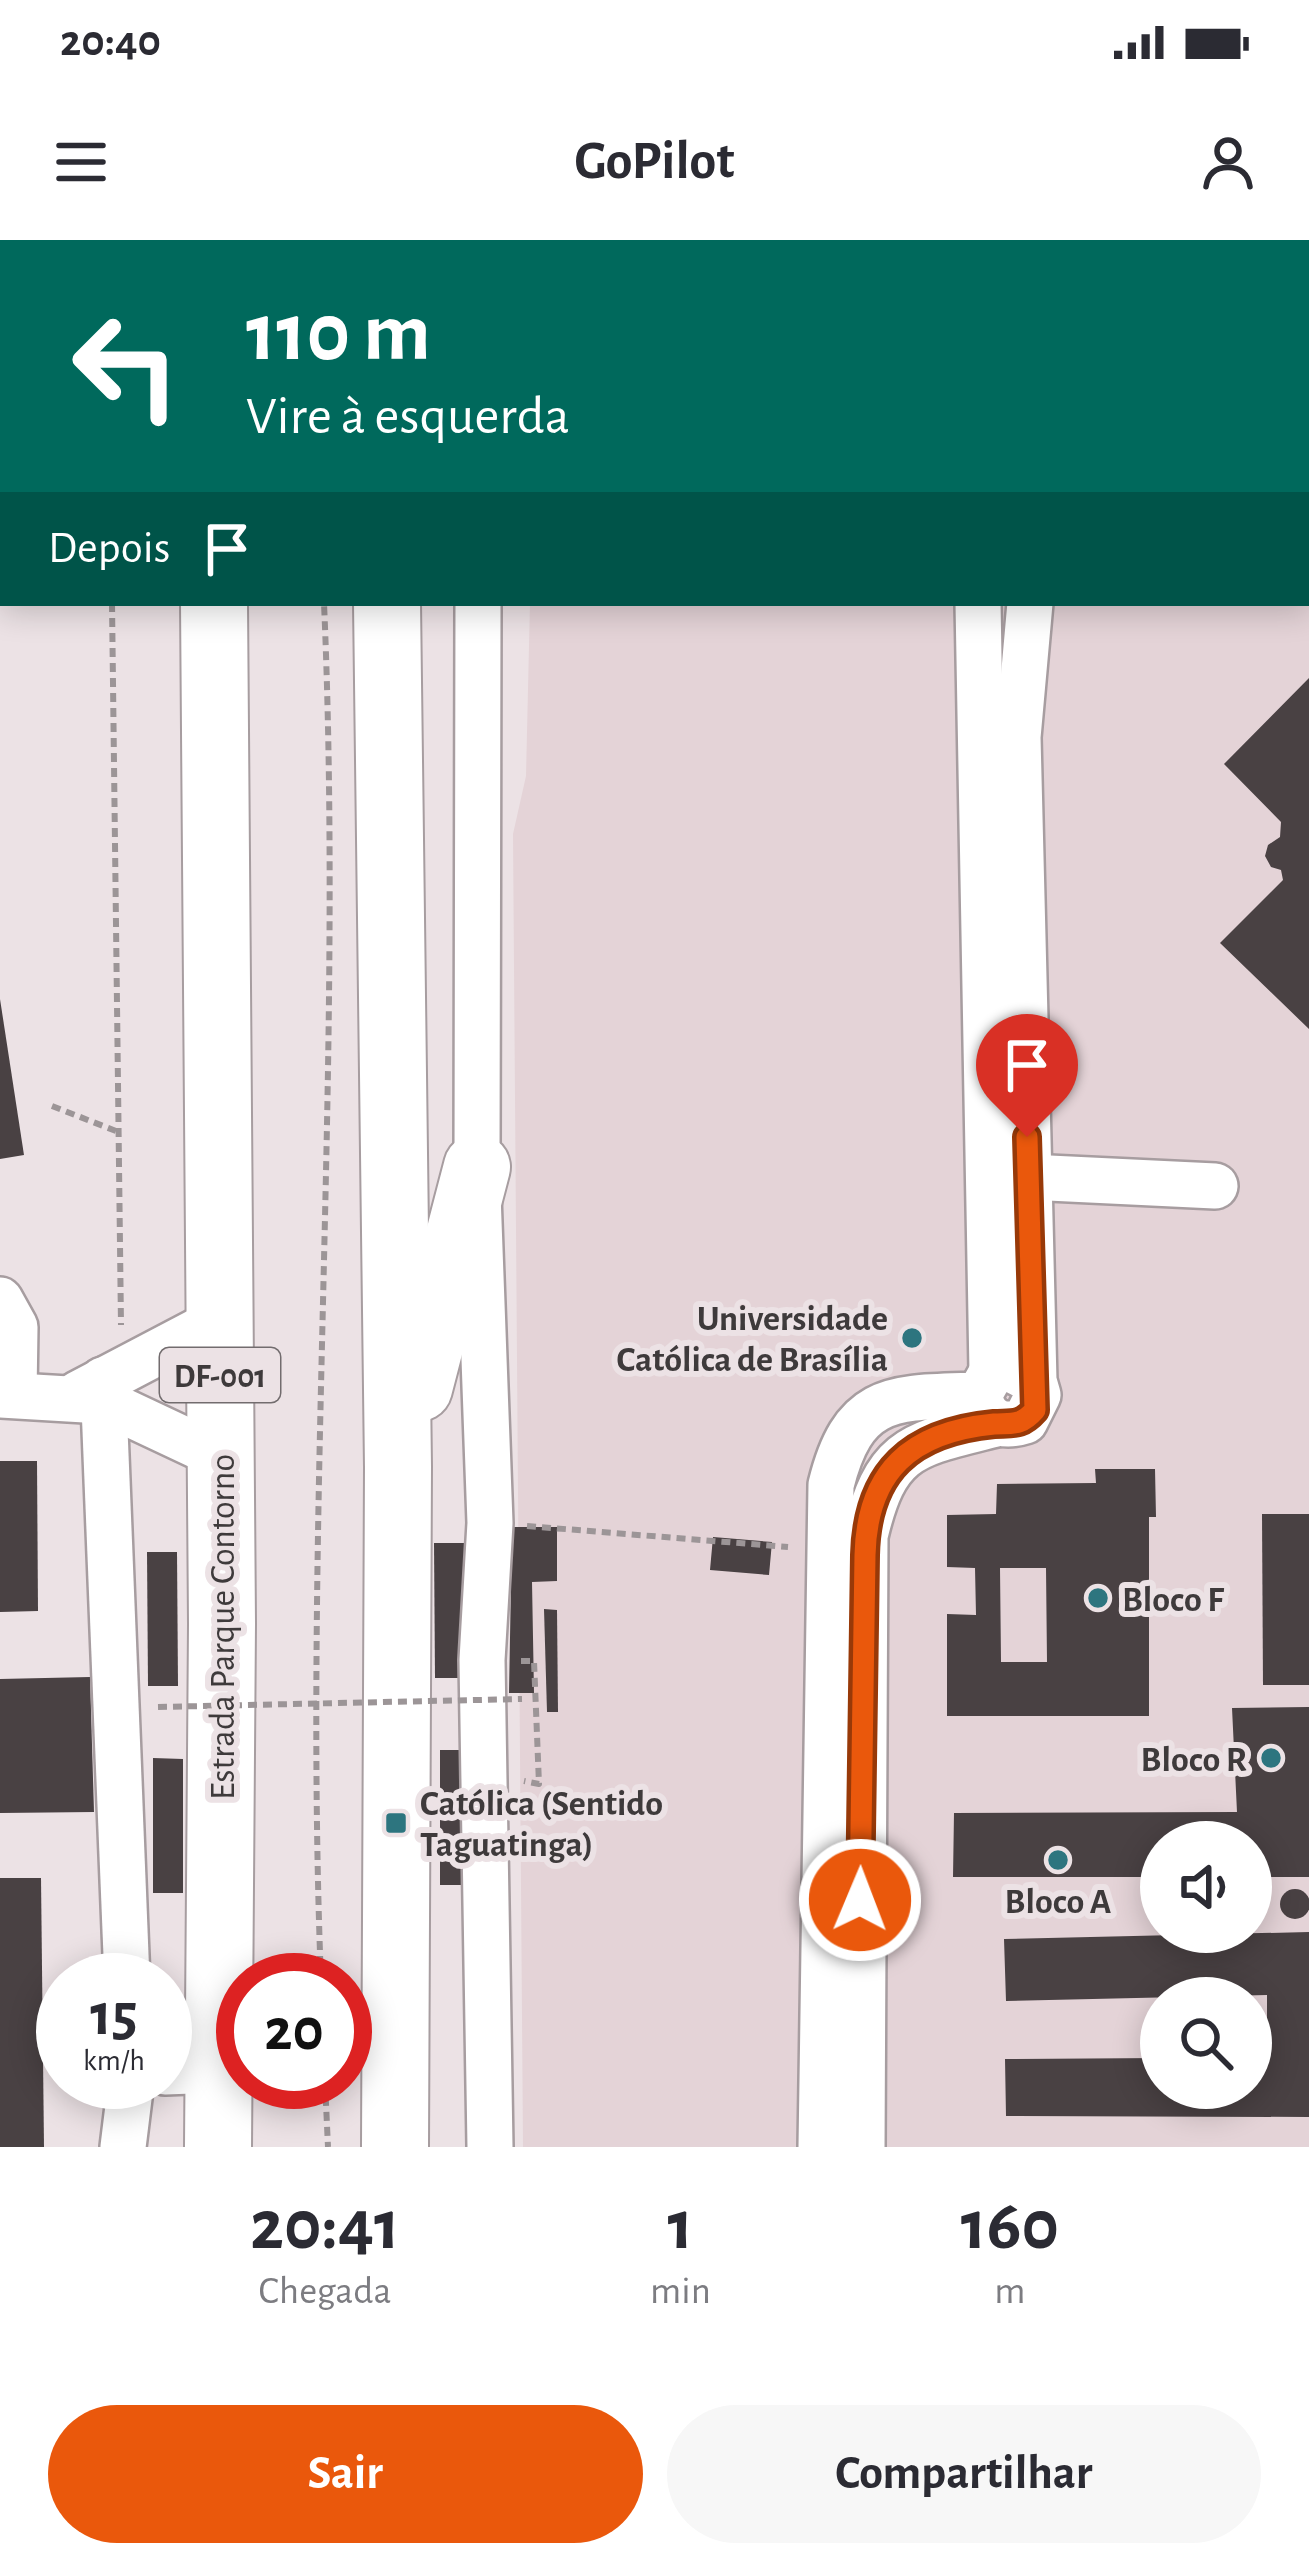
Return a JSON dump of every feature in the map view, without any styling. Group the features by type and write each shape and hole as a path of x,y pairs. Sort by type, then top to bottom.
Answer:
{"highway":[{"name":"Estrada Parque Contorno","path":"192,2059 222,1695 214,606"},
{"path":"387,606 398,1467 395,2147"},
{"path":"398,1467 477,1167"},
{"name":"Estrada Parque Contorno","path":"192,2074 218,2147"}],"street":[{"path":"478,606 477,1167 490,1523 482,1660 490,2147"},
{"path":"978,606 1000,1393"},
{"path":"862,2147 865,1536 876,1486 889,1467 1000,1393 1028,1177 1018,737 1030,606"},
{"path":"1028,1177 1215,1186"},
{"path":"0,1300 14,1327 7,1395 100,1387 219,1320"},
{"path":"100,1387 221,1457"},
{"path":"100,1387 118,1663 126,1953"},
{"path":"821,2147 831,1485 842,1443 857,1420 891,1401 1000,1393"},
{"path":"123,2147 127,2109"}],"path":[{"path":"100,1387 118,1132 121,1014 112,606"},
{"path":"320,1953 314,1797 333,800 325,606"},
{"path":"52,1106 118,1132"},
{"path":"490,1523 828,1550"},
{"path":"524,1763 524,1784 539,1784 534,1661"},
{"path":"118,1663 141,1699 222,1695"},
{"path":"158,1707 522,1699 523,1720"},
{"path":"327,2109 328,2147"}],"shaded area":[{"name":"Universidade Católica de Brasília","path":"530,606 1309,606 1309,2147 523,2147 513,834 526,776"}],"building":[{"path":"1309,678 1309,1029 1220,943 1283,880 1281,870 1271,867 1265,856 1268,845 1280,837 1281,822 1224,764"},
{"path":"0,999 24,1155 0,1159"},
{"path":"0,1461 37,1461 38,1611 0,1612"},
{"name":"Bloco F","path":"1095,1469 1155,1469 1156,1517 1149,1517 1149,1716 947,1716 947,1614 976,1615 975,1568 947,1567 947,1515 996,1514 997,1484 1096,1483","holes":["1000,1568 1046,1568 1047,1662 1001,1662"]},
{"path":"1262,1514 1309,1514 1309,1685 1263,1685"},
{"path":"512,1527 557,1527 557,1581 532,1582 534,1693 509,1693"},
{"path":"713,1537 772,1542 769,1575 710,1570"},
{"path":"434,1543 464,1543 465,1678 435,1678"},
{"path":"147,1552 177,1552 178,1686 148,1686"},
{"path":"544,1609 557,1610 558,1712 547,1712"},
{"path":"90,1677 94,1812 0,1813 0,1679"},
{"name":"Bloco A","path":"1309,1707 1309,1877 1272,1877 1272,1821 1140,1821 1140,1877 953,1877 954,1813 1237,1812 1232,1708"},
{"path":"440,1750 470,1750 470,1885 440,1885"},
{"path":"153,1758 183,1759 183,1893 153,1893"},
{"path":"0,1878 41,1878 36,2109 44,2109 44,2147 0,2147"},
{"path":"1295,1889 1310,1904 1295,1919 1280,1904"},
{"path":"1309,1932 1309,2117 1006,2116 1005,2059 1140,2058 1140,2109 1272,2109 1272,1977 1140,1977 1140,1998 1006,2001 1004,1939 1140,1936 1140,1953 1272,1953 1272,1933"}],"place":[{"name":"Universidade Católica de Brasília","path":"912,1338"},
{"name":"Bloco F","path":"1098,1598"},
{"name":"Bloco R","path":"1271,1758"},
{"name":"Católica (Sentido Taguatinga)","path":"396,1823"},
{"name":"Bloco A","path":"1058,1860"}],"route":[{"path":"860,1900 865,1536 876,1486 905,1454 949,1436 996,1424 1011,1426 1025,1421 1035,1410 1027,1137"}]}
